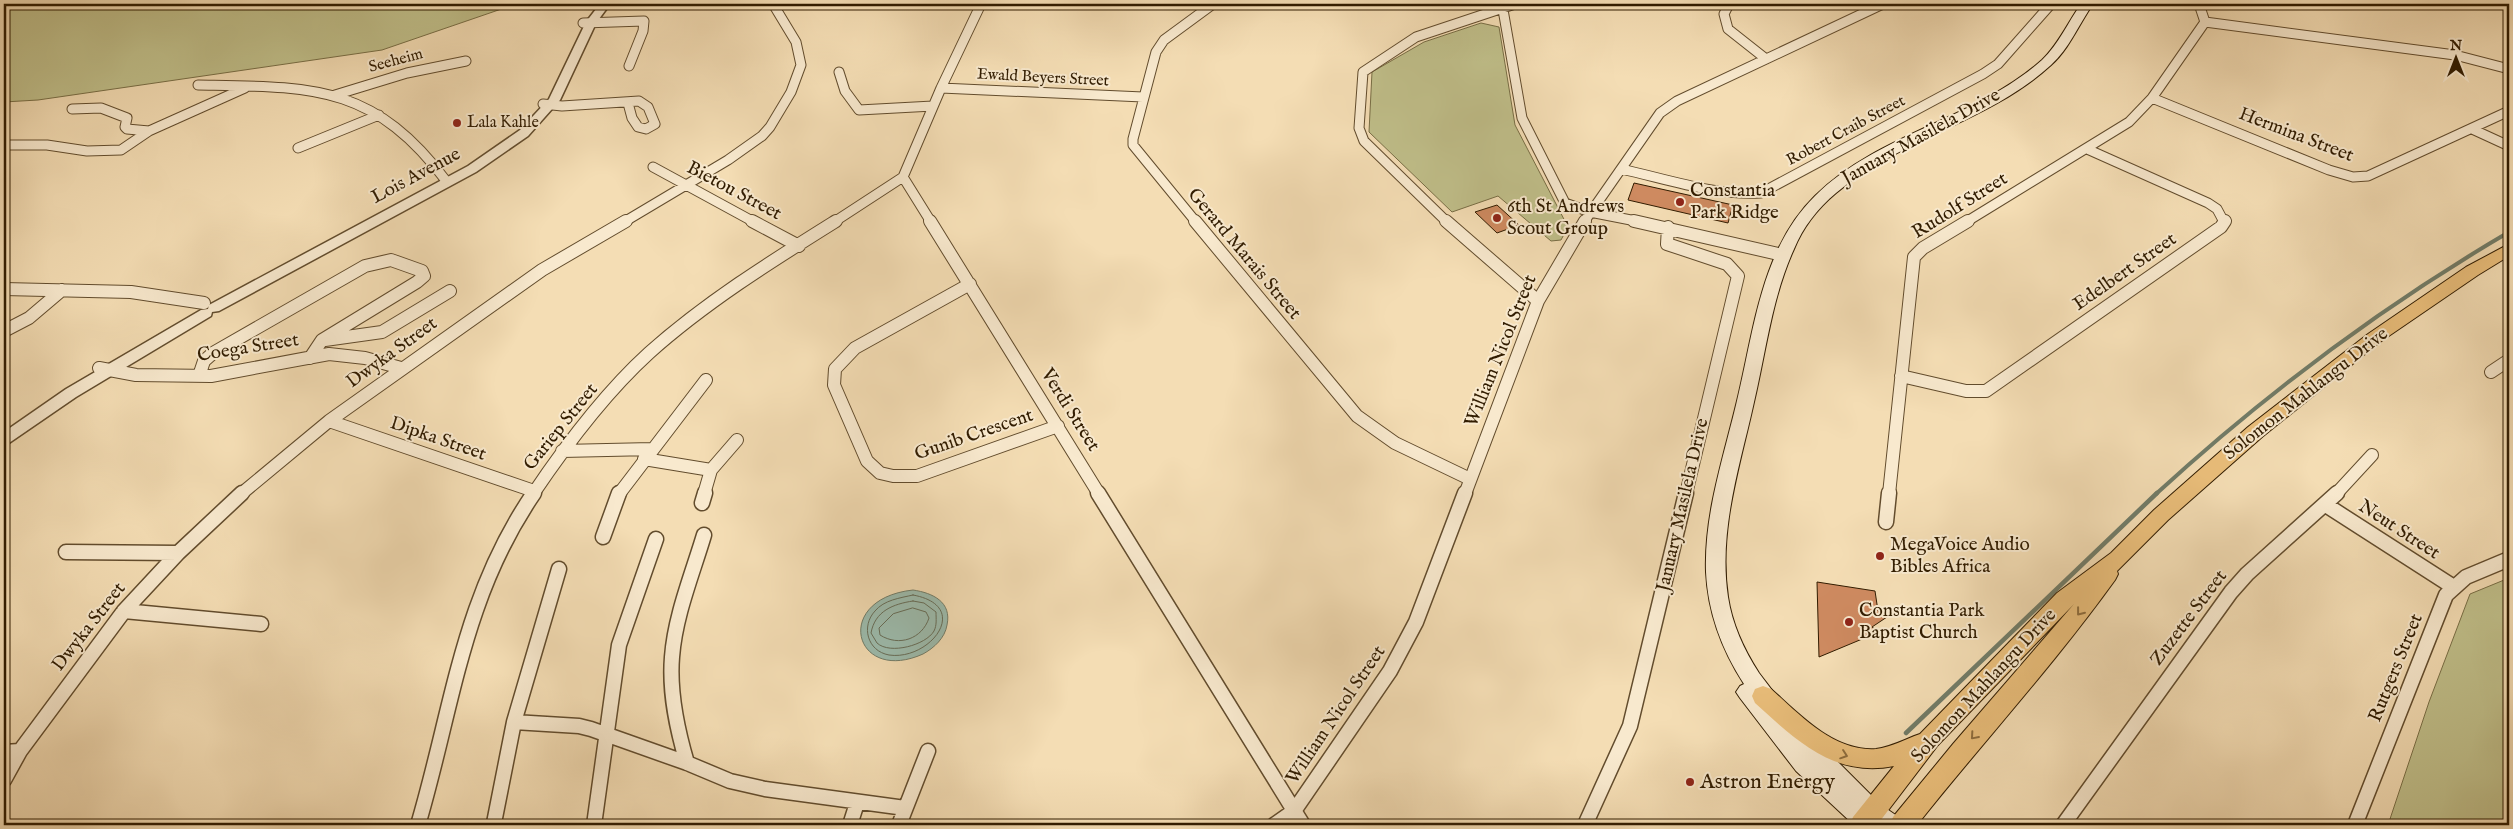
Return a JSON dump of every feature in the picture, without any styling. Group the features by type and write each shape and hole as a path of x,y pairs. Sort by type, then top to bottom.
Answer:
{"main road":[{"name":"January Masilela Drive","path":"1873,822 1840,800 1787,744 1760,712 1726,657 1715,629 1708,592 1708,557 1716,535 1761,333 1783,255 1812,208 1836,184 1867,164 1977,108 2042,67 2068,35 2078,9 2087,4"},
{"name":"Solomon Mahlangu Drive","path":"1873,822 1930,738 2065,599 2118,559 2161,515 2255,432 2374,338 2472,271 2509,249"},
{"name":"January Masilela Drive","path":"1716,535 1718,595 1723,621 1732,645 1763,696 1873,822"},
{"name":"Solomon Mahlangu Drive","path":"1902,825 1961,750 2080,612 2118,559"},
{"path":"1763,696 1830,750 1852,758 1891,758 1930,738"}],"street":[{"name":"Lois Avenue","path":"4,433 205,307 500,151 535,123 564,82 587,22 597,4"},
{"name":"Lois Avenue","path":"587,22 605,4"},
{"name":"Dwyka Street","path":"4,780 20,751 124,611 178,553 243,492 329,421 401,368 542,270 686,186 762,136 770,127 791,92 801,65 800,53 796,42 773,4"},
{"path":"903,177 941,88 981,4"},
{"name":"Gerard Marais Street","path":"1213,4 1179,28 1160,45 1156,52 1133,139 1137,152 1357,416 1377,432 1470,479"},
{"path":"1515,4 1503,6 1416,37 1369,66 1363,72 1362,77 1359,128 1364,141 1459,233 1538,301"},
{"path":"1730,4 1724,14 1728,29 1766,59"},
{"name":"William Nicol Street","path":"1274,825 1294,810 1356,722 1402,648 1416,622 1538,301 1590,212 1660,113 1667,107 1883,4"},
{"name":"Robert Craib Street","path":"1621,169 1732,193 1761,194 1983,74 1998,64 2051,4"},
{"path":"2199,4 2204,14 2205,22 2455,55 2509,69"},
{"path":"1503,6 1526,129 1561,198 1570,206 1590,212 1668,227 1783,255"},
{"path":"587,22 644,22 643,31 629,66"},
{"name":"Rudolf Street","path":"1886,522 1912,264 1918,252 2128,122 2152,98 2205,22"},
{"name":"Seeheim","path":"335,95 407,73 466,61"},
{"path":"839,72 846,91 859,110 869,111 933,106"},
{"path":"198,85 291,88 335,95 379,115 415,143 446,180"},
{"path":"4,145 47,145 87,151 121,150 149,131 249,86"},
{"name":"Ewald Beyers Street","path":"941,88 1143,97"},
{"name":"Hermina Street","path":"2152,98 2329,170 2353,177 2368,176 2509,111"},
{"path":"546,105 628,103"},
{"path":"72,109 105,109 127,118 125,127 127,128 149,131"},
{"path":"298,148 379,115"},
{"path":"2472,129 2509,146"},
{"name":"Edelbert Street","path":"1901,376 1966,391 1986,391 2221,226 2224,221 2223,215 2208,203 2087,149"},
{"name":"Bietou Street","path":"653,166 686,186 799,246"},
{"name":"Gariep Street","path":"418,825 458,666 476,607 505,538 562,451 612,392 656,348 722,298 903,177"},
{"name":"Verdi Street","path":"903,177 1058,426 1238,723 1303,825"},
{"name":"January Masilela Drive","path":"1585,825 1630,726 1738,276 1736,270 1727,263 1674,250 1667,244 1668,227"},
{"path":"200,376 204,362 213,353 365,266 392,260 419,269 425,274 417,282 322,340 310,358"},
{"name":"Gunib Crescent","path":"970,284 855,348 847,354 835,369 834,385 867,461 880,473 893,476 917,476 1058,426"},
{"path":"4,289 131,292 173,298 205,307"},
{"path":"4,331 29,318 62,290"},
{"path":"322,340 382,332 450,291"},
{"name":"Coega Street","path":"103,370 145,375 200,376 233,373 329,354 359,355 401,368"},
{"path":"2491,372 2509,360"},
{"name":"Lois Avenue","path":"4,439 103,370"},
{"path":"603,537 615,500 648,454 706,380"},
{"name":"Dipka Street","path":"329,421 534,491"},
{"path":"702,503 711,470 737,440"},
{"path":"562,451 648,454 711,470"},
{"name":"Zuzette Street","path":"2063,825 2231,592 2247,574 2326,505 2372,455"},
{"name":"Neut Street","path":"2326,505 2452,586"},
{"path":"687,763 678,732 672,671 674,643 704,535"},
{"path":"594,825 607,735 612,681 619,645 656,539"},
{"path":"66,552 178,553"},
{"path":"2452,586 2463,578 2509,559"},
{"path":"494,823 514,722 558,569"},
{"name":"Rutgers Street","path":"2355,825 2452,586"},
{"path":"124,611 261,624"},
{"path":"514,722 579,726 687,763 730,781 857,803 905,808"},
{"path":"4,752 20,751"},
{"path":"899,825 928,751"},
{"path":"850,825 857,803"}],"shaded area":[{"path":"4,4 516,4 382,50 38,100 4,102"},
{"path":"1481,23 1499,27 1515,125 1568,227 1561,240 1551,241 1498,196 1452,212 1369,132 1372,72 1424,42"},
{"path":"2509,578 2509,825 2388,825 2429,702 2470,594"}],"water":[{"path":"913,590 934,596 944,605 948,617 946,630 935,646 923,654 899,661 881,658 868,650 861,637 862,622 870,608 887,597"}],"building":[{"name":"Constantia Park Ridge","path":"1634,183 1733,205 1728,223 1628,200"},
{"name":"6th St Andrews Scout Group","path":"1497,205 1519,225 1497,233 1475,212"},
{"name":"Constantia Park Baptist Church","path":"1817,582 1875,591 1878,611 1887,617 1872,627 1879,632 1819,657"}],"waterway":[{"path":"2156,494 2239,421 2325,354 2415,291 2509,232"},
{"path":"1906,733 2157,493"}],"place":[{"name":"Lala Kahle","path":"457,123"},
{"name":"Constantia Park Ridge","path":"1680,202"},
{"name":"6th St Andrews Scout Group","path":"1497,218"},
{"name":"MegaVoice Audio Bibles Africa","path":"1880,556"},
{"name":"Constantia Park Baptist Church","path":"1849,622"},
{"name":"Astron Energy","path":"1690,782"}]}
